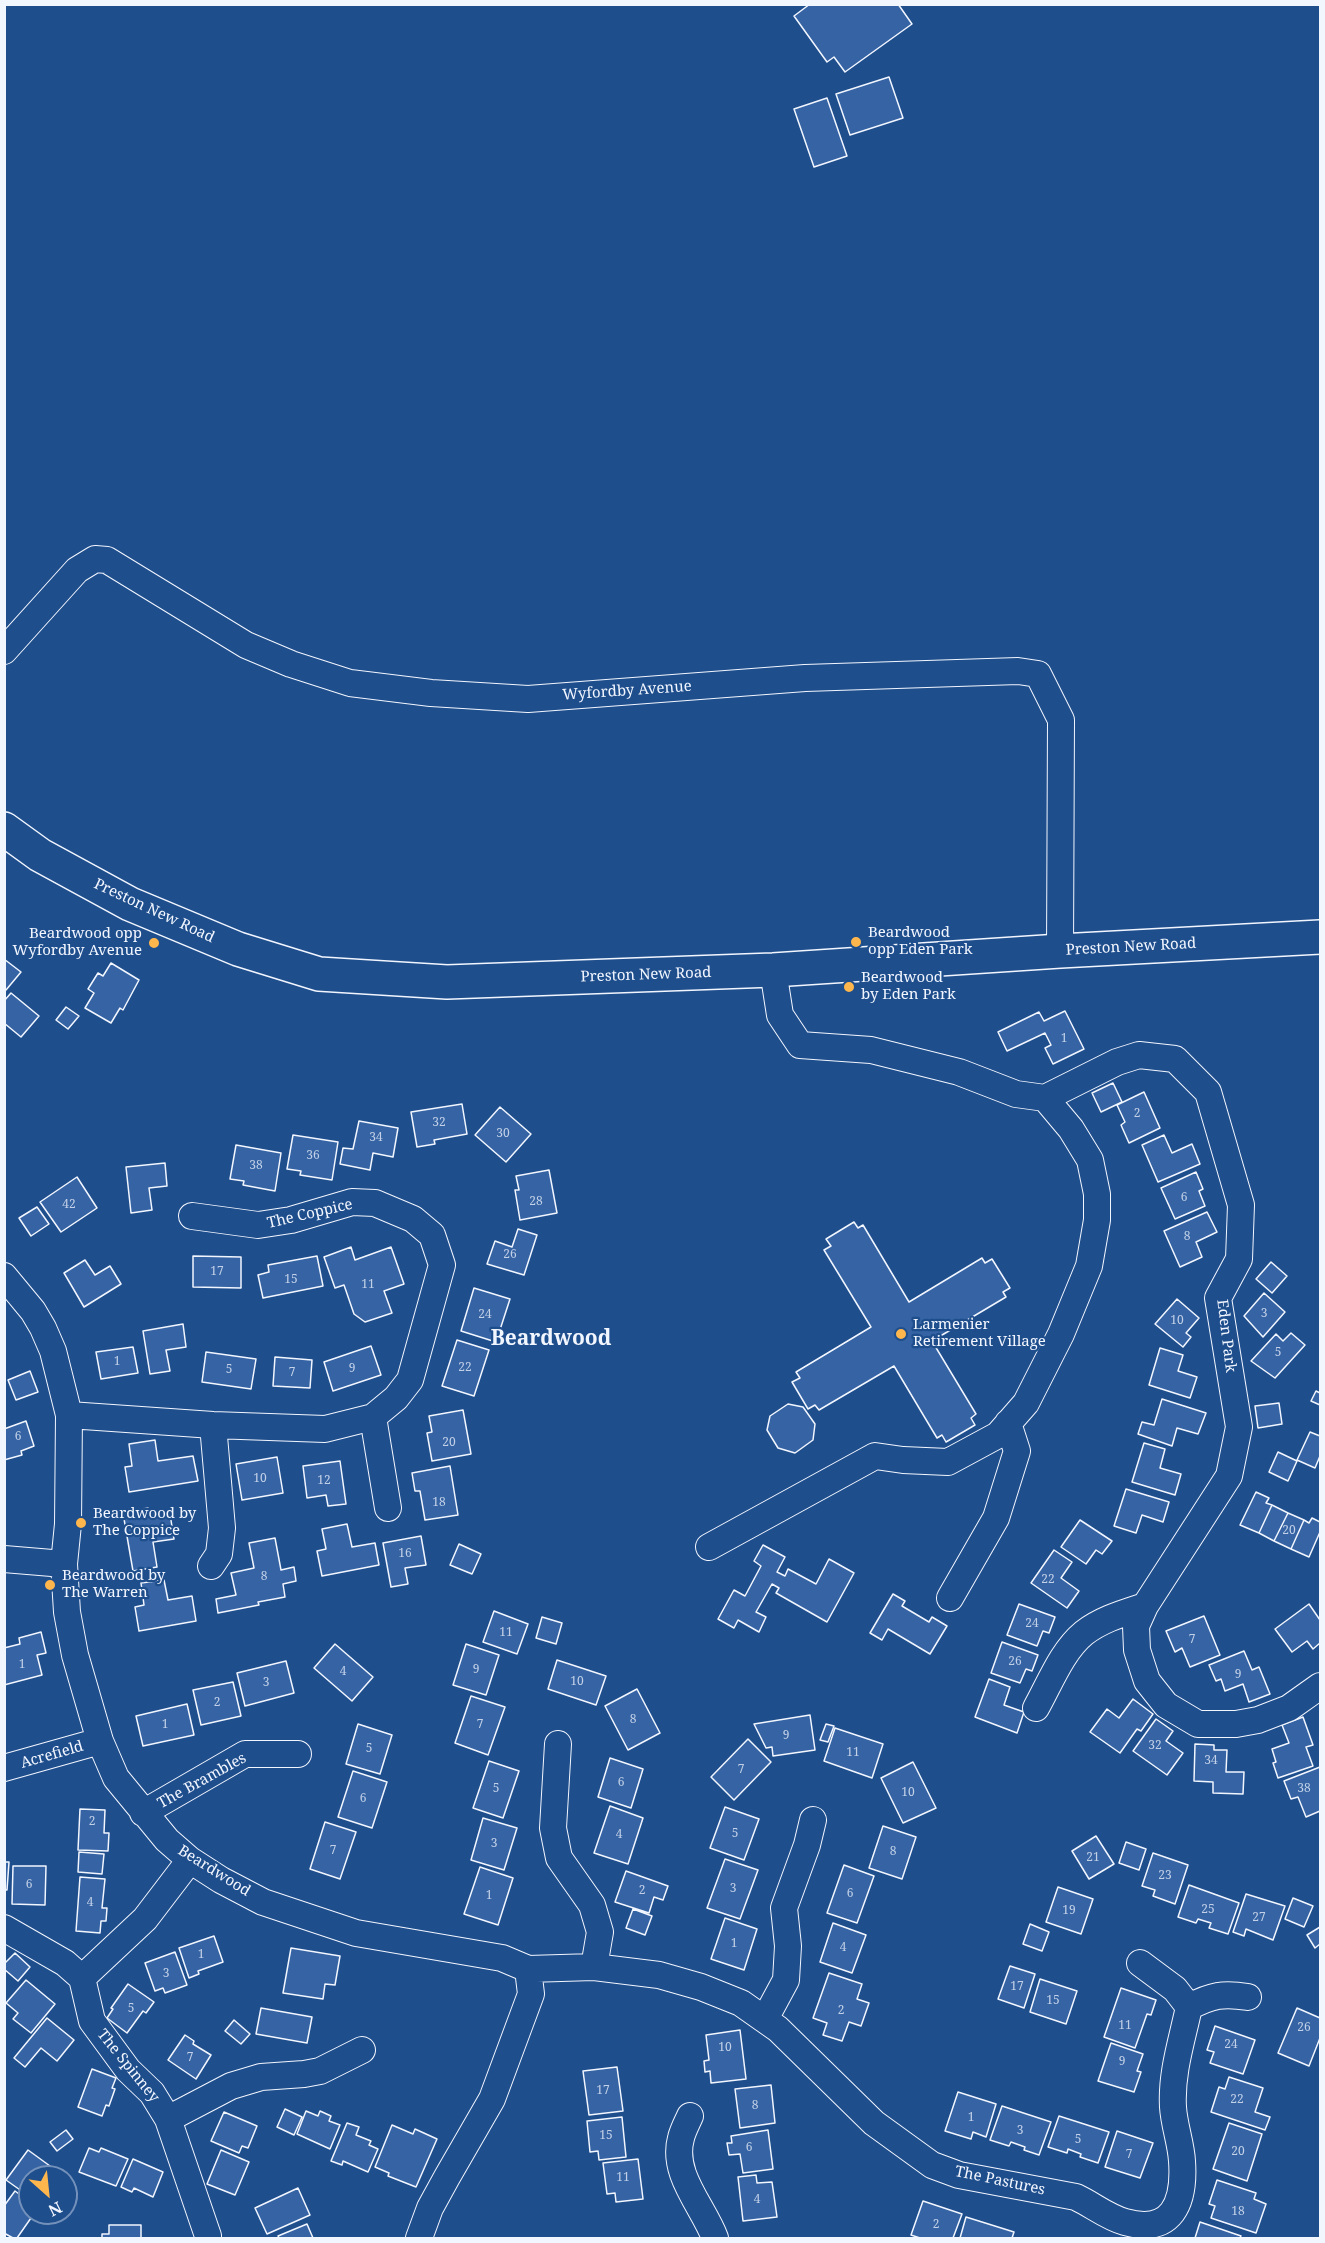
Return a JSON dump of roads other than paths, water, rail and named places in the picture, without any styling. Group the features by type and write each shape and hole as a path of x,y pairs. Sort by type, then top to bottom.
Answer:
{"highway":[{"name":"Preston New Road","path":"4,829 40,855 130,904 238,949 319,974 447,982 773,970 1320,937"}],"street":[{"name":"Wyfordby Avenue","path":"4,651 77,570 95,559 107,560 246,645 291,664 350,683 431,693 528,699 805,678 1018,671 1038,674 1061,720 1060,951"},
{"path":"709,1547 875,1456 948,1462 998,1435 1026,1403 1061,1334 1089,1266 1097,1220 1097,1194 1090,1160 1071,1129 1045,1098 1016,1094 959,1072 871,1050 801,1045 780,1015 773,970"},
{"name":"Eden Park","path":"1045,1098 1117,1062 1138,1055 1175,1059 1208,1092 1241,1205 1239,1259 1218,1298 1239,1427 1229,1476 1144,1606 1136,1626 1137,1650 1147,1681 1166,1705 1198,1724 1236,1724 1258,1720 1289,1708 1320,1686"},
{"name":"The Coppice","path":"69,1415 213,1425 324,1429 373,1417 396,1398 410,1380 442,1265 432,1235 413,1219 375,1203 352,1202 291,1220 258,1225 192,1216"},
{"name":"Beardwood","path":"4,1276 33,1311 43,1328 53,1351 69,1415 68,1524 64,1564 67,1612 75,1656 100,1741 116,1778 167,1840 190,1860 221,1880 263,1902 356,1933 502,1958 528,1969"},
{"path":"373,1417 388,1508"},
{"path":"950,1598 996,1518 1017,1451 1008,1423"},
{"path":"211,1566 219,1554 222,1528 213,1425"},
{"path":"4,1559 64,1564"},
{"path":"1036,1707 1070,1648 1084,1633 1106,1619 1144,1606"},
{"name":"Acrefield","path":"4,1768 100,1741"},
{"path":"558,1744 553,1828 560,1858 592,1905 600,1932 594,1967"},
{"name":"The Brambles","path":"143,1813 245,1754 298,1754"},
{"path":"765,2019 786,1980 788,1946 784,1908 807,1845 813,1820"},
{"path":"4,1928 65,1963 82,1978 145,1919 190,1860"},
{"path":"1140,1964 1175,1989 1189,2007 1207,1997 1227,1994 1248,1997"},
{"name":"The Pastures","path":"528,1969 594,1967 659,1975 701,1987 741,2003 778,2029 874,2123 932,2165 959,2175 1076,2197 1113,2218 1143,2226 1166,2220 1174,2212 1183,2185 1182,2161 1173,2108 1173,2078 1189,2007"},
{"path":"419,2238 430,2208 492,2099 531,1994 528,1969"},
{"name":"The Spinney","path":"82,1978 92,2020 128,2070 152,2093 168,2119 211,2238"},
{"name":"The Spinney","path":"168,2119 231,2086 261,2077 320,2071 362,2050"},
{"path":"690,2116 681,2137 679,2152 681,2168 715,2238"}],"place":[{"name":"Beardwood opp Eden Park","path":"856,942"},
{"name":"Beardwood opp Wyfordby Avenue","path":"154,943"},
{"name":"Beardwood by Eden Park","path":"849,987"},
{"name":"Larmenier Retirement Village","path":"901,1334"},
{"name":"Beardwood by The Coppice","path":"81,1523"},
{"name":"Beardwood by The Warren","path":"50,1585"}],"district":[{"name":"Beardwood","path":"551,1339"}]}
